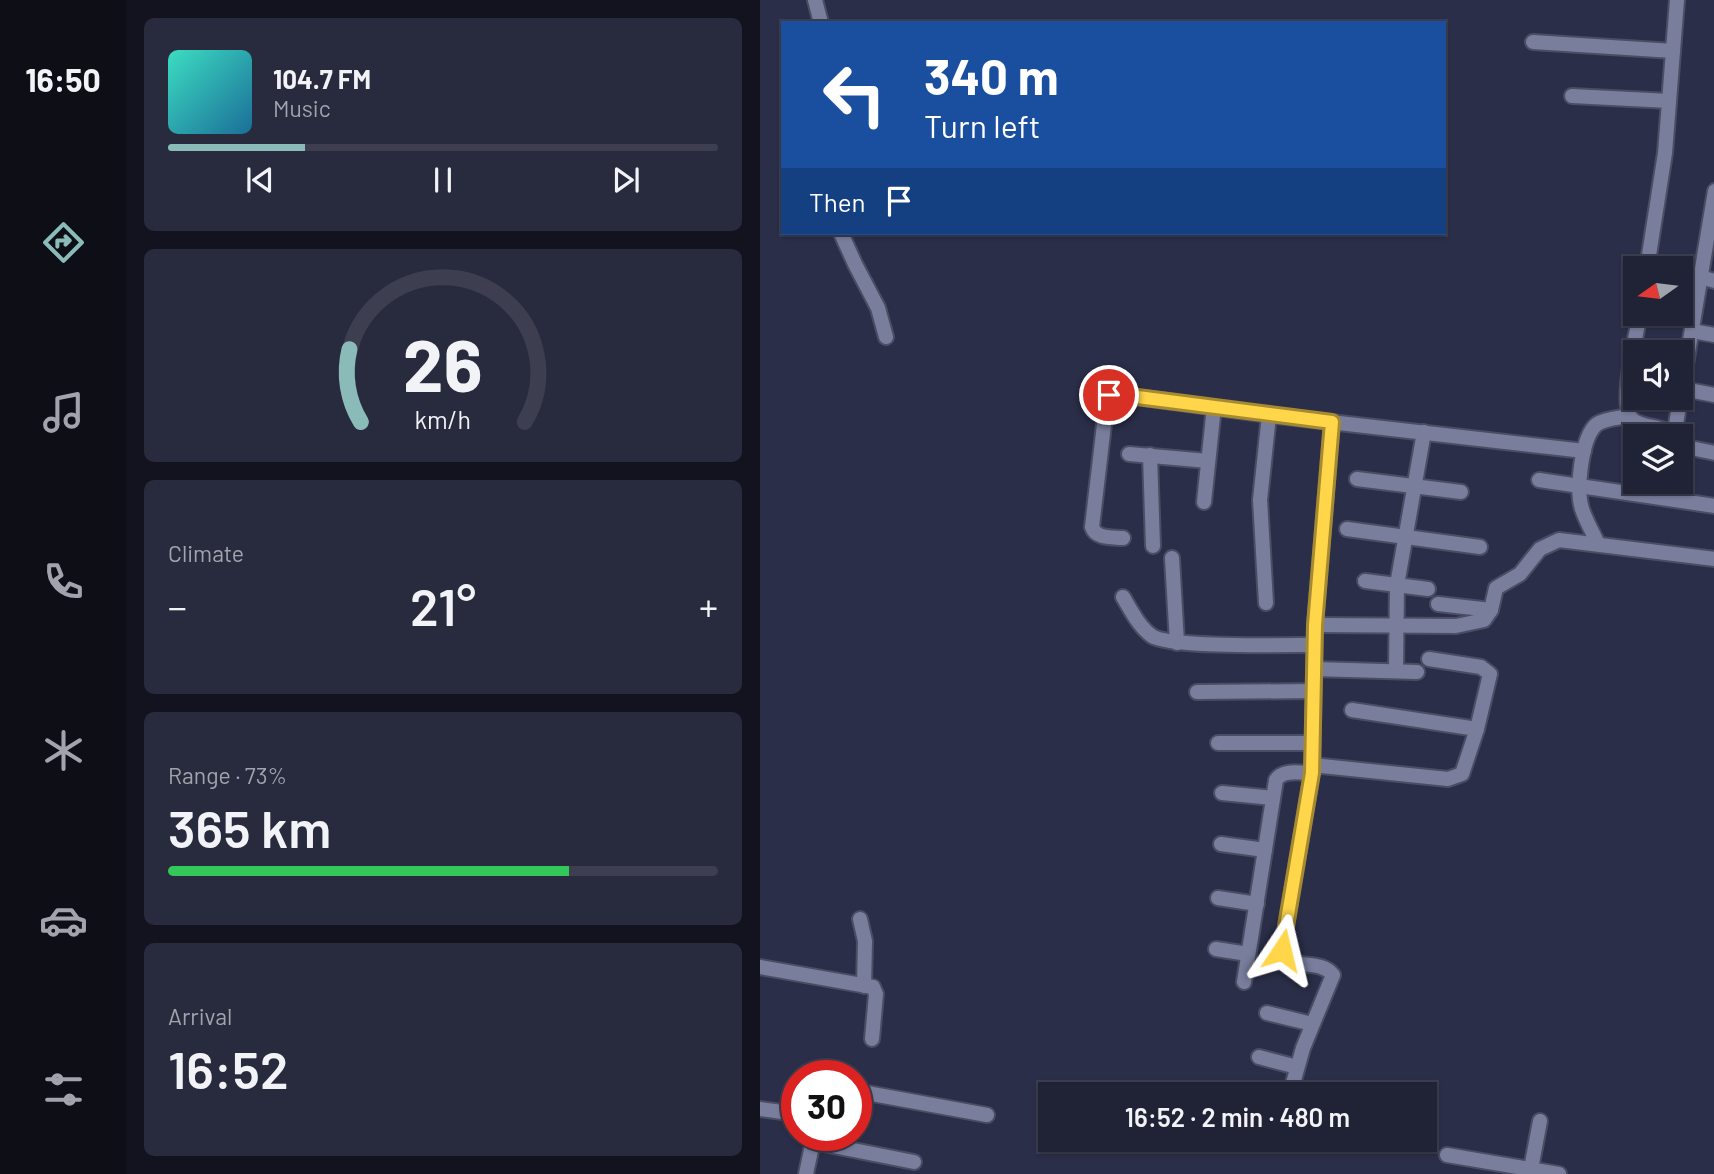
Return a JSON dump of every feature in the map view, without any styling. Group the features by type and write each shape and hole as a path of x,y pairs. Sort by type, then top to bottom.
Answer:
{"street":[{"path":"815,0 820,21"},
{"path":"1649,256 1665,153 1677,0"},
{"path":"1533,42 1673,51"},
{"path":"1572,96 1669,101"},
{"path":"1691,340 1707,279 1714,191"},
{"path":"842,235 878,308 886,337"},
{"path":"1638,326 1626,405 1629,416 1638,424"},
{"path":"1692,331 1714,335"},
{"path":"1693,391 1714,395"},
{"path":"1123,538 1098,536 1092,527 1109,395 1114,394 1269,415 1584,451"},
{"path":"1204,502 1214,407"},
{"path":"1266,603 1260,500 1269,415"},
{"path":"1598,544 1582,508 1580,486 1584,451 1591,430 1596,425 1629,416"},
{"path":"1293,1082 1312,1024 1333,975 1324,968 1289,962 1283,956 1282,950 1312,769 1315,625 1332,422"},
{"path":"1396,671 1398,585 1424,432"},
{"path":"1693,448 1714,453"},
{"path":"1129,454 1208,461"},
{"path":"1150,456 1153,545"},
{"path":"1357,479 1461,492"},
{"path":"1539,480 1714,506"},
{"path":"1346,529 1480,547"},
{"path":"1315,625 1468,625 1484,620 1491,610 1496,588 1520,574 1540,549 1559,540 1714,559"},
{"path":"1172,558 1177,643"},
{"path":"1364,581 1428,589"},
{"path":"1123,597 1151,635 1177,643 1314,645"},
{"path":"1438,604 1491,610"},
{"path":"1244,982 1273,798 1279,776 1312,769 1455,778 1462,774 1490,680 1487,670 1481,667 1430,659"},
{"path":"1314,669 1417,672"},
{"path":"1197,692 1314,691"},
{"path":"1352,710 1477,729"},
{"path":"1217,743 1313,743"},
{"path":"1222,793 1273,798"},
{"path":"1221,844 1265,850"},
{"path":"1218,898 1257,904"},
{"path":"860,919 865,941 864,986"},
{"path":"1216,949 1248,954"},
{"path":"760,967 876,990 872,1039"},
{"path":"1267,1013 1312,1024"},
{"path":"1259,1057 1297,1067"},
{"path":"872,1094 987,1115"},
{"path":"760,1109 781,1112"},
{"path":"1531,1171 1539,1121"},
{"path":"806,1174 811,1151"},
{"path":"866,1151 914,1162"},
{"path":"1447,1155 1559,1174"}],"route":[{"path":"1109,395 1332,422 1315,625 1312,773 1282,950"}]}
